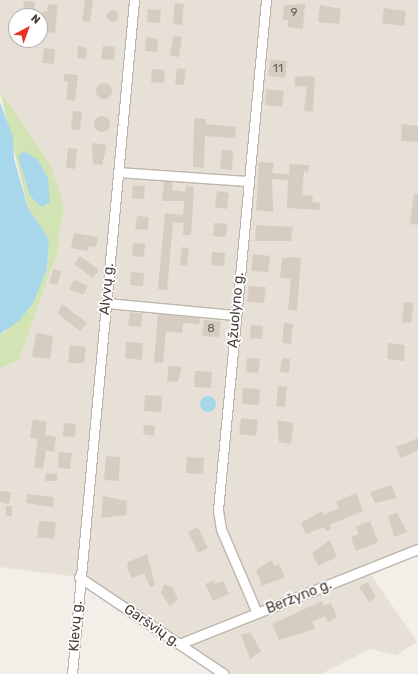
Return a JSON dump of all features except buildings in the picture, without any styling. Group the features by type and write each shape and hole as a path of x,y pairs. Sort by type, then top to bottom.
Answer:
{"street":[{"name":"Alyvų g.","path":"79,577 134,0"},
{"name":"Ąžuolyno g.","path":"257,614 221,530 218,510 236,315 246,181 266,0"},
{"path":"118,172 246,181"},
{"path":"106,303 236,315"},
{"name":"Beržyno g.","path":"179,644 418,549"},
{"name":"Garšvių g.","path":"79,577 224,674"},
{"name":"Klevų g.","path":"72,674 79,577"}],"shaded area":[{"path":"0,0 418,0 418,549 368,570 417,642 397,655 370,649 321,674 224,674 79,577 0,567 0,368 19,360 57,253 64,206 0,91"}],"green space":[{"path":"0,91 50,164 64,206 57,253 19,360 0,368 0,334 5,332 47,269 49,239 28,208"}],"water":[{"path":"0,102 13,137 14,159 28,208 49,239 47,269 33,303 20,320 0,334"},
{"path":"25,151 38,160 48,179 50,202 42,207 30,196 18,156"},
{"path":"205,396 211,396 216,401 214,410 211,412 205,412 200,407 200,401"}]}
